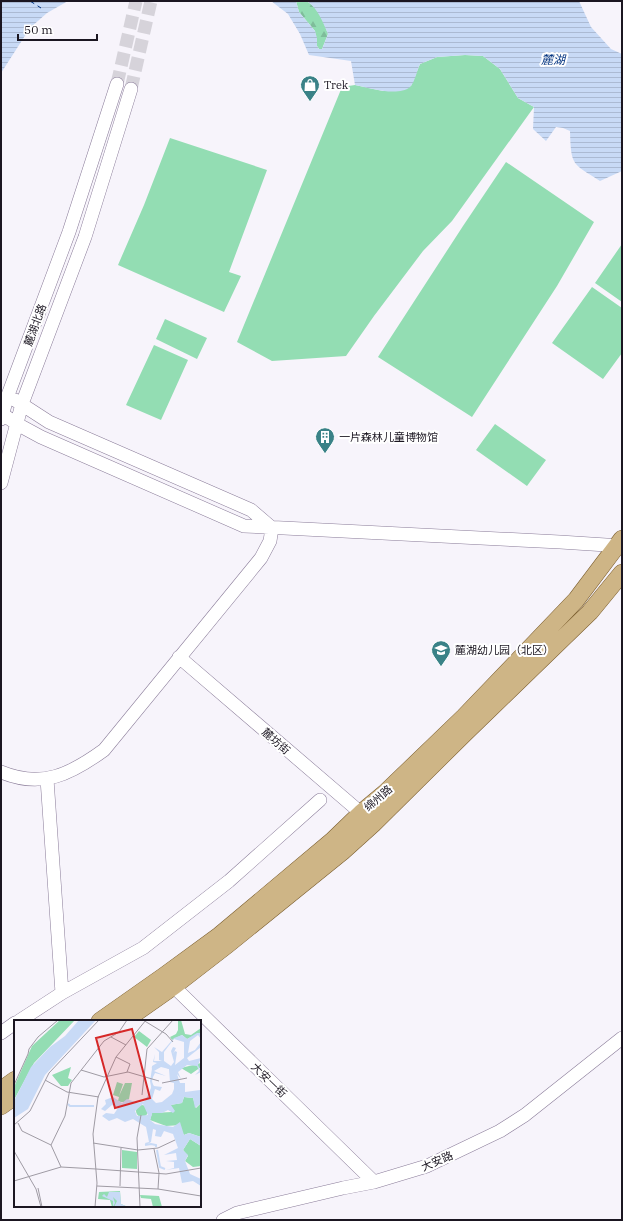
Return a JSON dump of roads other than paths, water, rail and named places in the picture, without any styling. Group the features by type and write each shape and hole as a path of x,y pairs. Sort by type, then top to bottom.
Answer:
{"main road":[{"name":"绵州路","path":"367,818 385,793 464,717 576,600 621,544"},
{"name":"绵州路","path":"125,1020 220,935 332,841 367,818 466,732 590,612 622,573"},
{"name":"绵州路","path":"102,1020 169,981"},
{"path":"1,1090 14,1081"},
{"path":"1,1106 14,1097"}],"street":[{"name":"麓湖北路","path":"1,415 4,392 69,232 116,84"},
{"path":"1,483 22,404 85,237 131,89"},
{"path":"4,392 49,422 251,510 272,528"},
{"path":"1,415 41,437 244,526 621,544"},
{"path":"1,772 31,780 46,779 67,773 84,764 104,750 261,558 270,541 272,528"},
{"name":"麓坊街","path":"179,657 367,818"},
{"path":"46,779 62,993"},
{"path":"21,1020 62,993 143,948 229,881 320,800"},
{"name":"大安一街","path":"169,981 374,1182"},
{"path":"1,1033 14,1025"},
{"name":"大安路","path":"223,1220 237,1213 374,1182 427,1166 500,1131 525,1115 622,1038"}],"water":[{"path":"1,1 68,1 47,13 30,28 1,73"},
{"name":"麓湖","path":"271,1 296,1 299,12 315,31 317,46 319,49 322,49 328,34 317,12 307,1 579,1 591,27 611,49 622,54 622,171 600,181 584,171 578,166 573,157 571,151 570,131 563,128 556,127 546,141 533,129 534,107 518,98 500,69 483,56 465,55 437,57 420,64 412,85 405,90 391,92 355,85 351,61 309,55 300,34 288,14"}],"tunnel":[{"path":"117,84 136,1"},
{"path":"131,89 151,1"}],"place":[{"name":"Trek","path":"310,102"},
{"name":"一片森林儿童博物馆","path":"325,454"},
{"name":"麓湖幼儿园（北区）","path":"441,667"}]}
